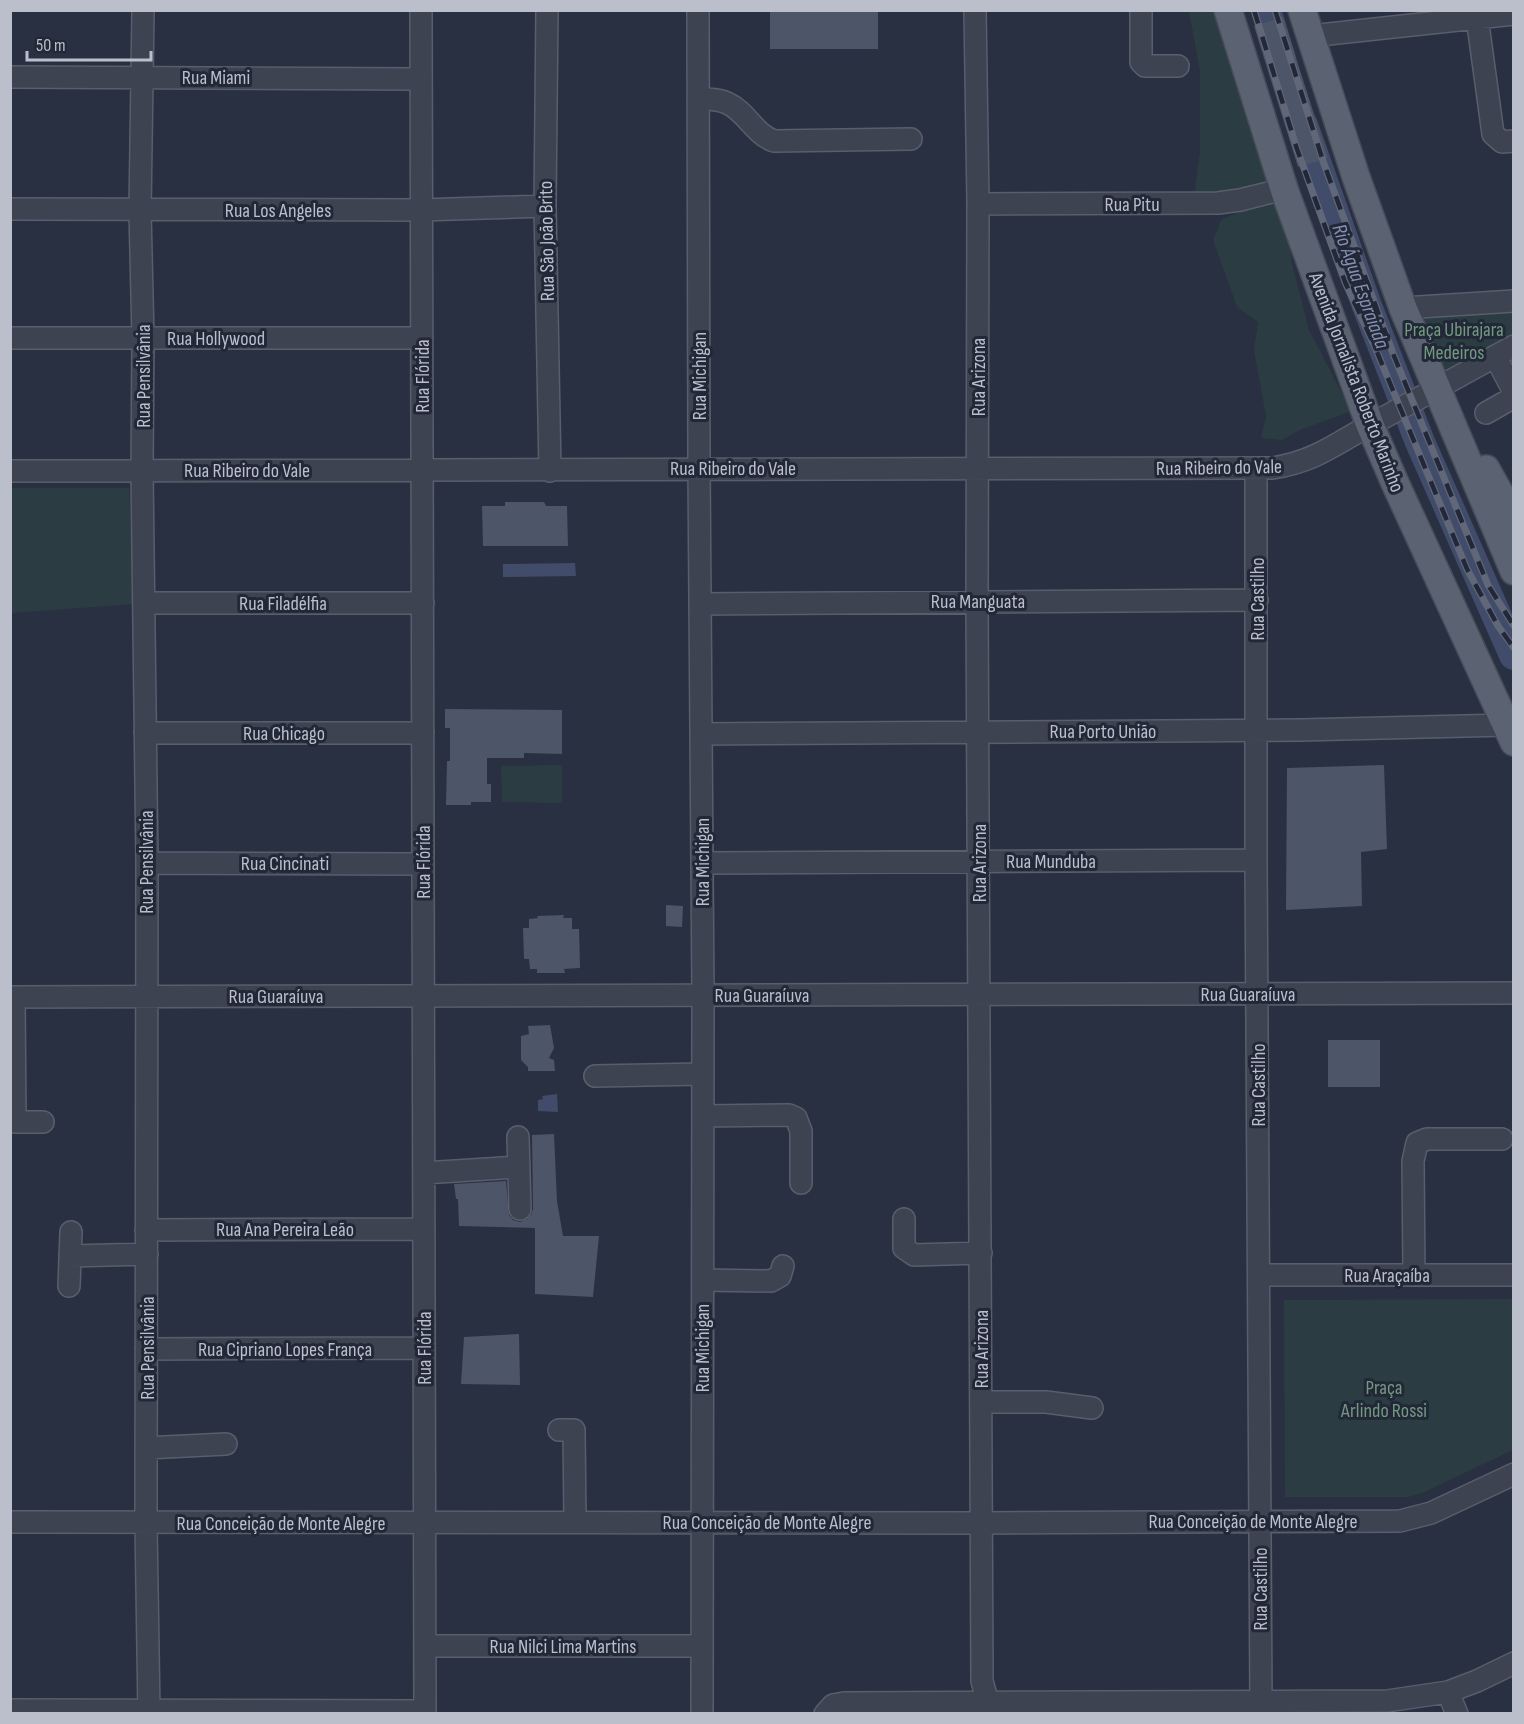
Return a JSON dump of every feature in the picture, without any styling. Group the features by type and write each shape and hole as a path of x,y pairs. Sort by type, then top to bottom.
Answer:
{"main road":[{"name":"Avenida Jornalista Roberto Marinho","path":"1228,10 1284,189 1379,420 1395,483 1510,734"},
{"path":"1302,10 1356,177 1403,308 1428,394 1514,571"},
{"path":"1428,394 1468,436 1514,519"}],"street":[{"name":"Rua Pensilvânia","path":"143,10 140,211 147,863 146,1523 149,1712"},
{"name":"Rua Flórida","path":"421,10 425,1712"},
{"name":"Rua São João Brito","path":"547,10 545,206 550,471"},
{"name":"Rua Michigan","path":"698,10 703,996 702,1713"},
{"name":"Rua Arizona","path":"975,10 978,204 982,1682 989,1708"},
{"path":"1141,10 1141,62 1145,66 1178,66"},
{"path":"1310,36 1428,16 1477,17 1514,14"},
{"path":"1477,17 1493,134 1502,142 1514,141"},
{"name":"Rua Miami","path":"10,77 421,79"},
{"path":"698,98 724,101 733,106 764,137 774,141 911,139"},
{"name":"Rua Pitu","path":"978,204 1218,203 1284,189"},
{"name":"Rua Los Angeles","path":"10,209 421,210 545,206"},
{"path":"1403,308 1514,301"},
{"name":"Rua Hollywood","path":"10,338 422,338"},
{"name":"Rua Ribeiro do Vale","path":"10,471 1256,468 1292,465 1318,456 1514,346"},
{"path":"1495,356 1514,392"},
{"path":"1486,413 1514,397"},
{"name":"Rua Castilho","path":"1256,468 1261,1702"},
{"name":"Rua Manguata","path":"700,604 978,600 1257,600"},
{"name":"Rua Filadélfia","path":"144,603 423,603"},
{"name":"Rua Porto União","path":"701,734 1258,730 1510,734"},
{"name":"Rua Chicago","path":"145,733 423,733"},
{"name":"Rua Munduba","path":"702,863 1256,860"},
{"name":"Rua Cincinati","path":"147,863 423,864"},
{"name":"Rua Guaraíuva","path":"12,997 1514,993"},
{"path":"12,997 15,1122 43,1122"},
{"path":"595,1076 703,1074"},
{"path":"703,1116 789,1115 796,1119 801,1131 801,1183"},
{"path":"518,1137 520,1209"},
{"path":"1414,1275 1413,1161 1417,1143 1427,1139 1502,1139"},
{"path":"424,1173 519,1167"},
{"path":"904,1219 904,1248 914,1255 981,1253"},
{"name":"Rua Ana Pereira Leão","path":"146,1230 424,1229"},
{"path":"69,1286 70,1232"},
{"path":"70,1256 147,1254"},
{"path":"703,1280 771,1281 780,1276 783,1266"},
{"name":"Rua Araçaíba","path":"1260,1275 1514,1275"},
{"name":"Rua Cipriano Lopes França","path":"146,1349 424,1348"},
{"path":"981,1402 1046,1402 1092,1408"},
{"path":"569,1425 575,1522"},
{"path":"146,1448 226,1443"},
{"name":"Rua Conceição de Monte Alegre","path":"10,1522 1400,1521 1431,1513 1514,1474"},
{"name":"Rua Nilci Lima Martins","path":"425,1646 702,1646"},
{"path":"825,1713 833,1705 844,1703 936,1708 1047,1708 1261,1702 1288,1708 1387,1701 1448,1692 1477,1682 1514,1663"},
{"path":"1448,1692 1457,1713"},
{"path":"10,1710 425,1712"}],"green space":[{"path":"1189,11 1224,11 1270,187 1201,199 1195,191 1200,152 1200,71"},
{"path":"1285,192 1292,264 1309,330 1351,411 1300,430 1282,440 1261,438 1266,416 1254,350 1258,322 1237,307 1213,240 1221,220"},
{"name":"Praça Ubirajara Medeiros","path":"1513,303 1513,345 1437,388 1405,310"},
{"path":"11,488 129,488 134,604 11,613"},
{"path":"562,765 562,803 502,802 501,766"},
{"name":"Praça Arlindo Rossi","path":"1513,1299 1513,1450 1422,1493 1408,1497 1285,1497 1284,1300"}],"water":[{"path":"575,563 576,576 503,577 503,564"},
{"path":"557,1094 558,1112 538,1111 538,1100 543,1099 542,1096"}],"building":[{"path":"770,10 878,10 878,49 770,49"},
{"path":"1283,17 1328,158 1298,167 1254,26"},
{"path":"505,502 544,502 546,506 567,506 568,546 483,546 482,506 505,506"},
{"path":"445,709 562,710 562,754 524,753 524,758 487,758 487,784 491,784 491,802 446,805 450,728 445,728"},
{"path":"1384,765 1387,849 1361,852 1362,906 1286,910 1287,768"},
{"path":"666,905 683,906 682,927 666,926"},
{"path":"564,915 563,918 572,918 572,929 579,929 580,968 564,969 565,973 537,973 537,969 530,969 529,959 524,959 523,928 529,928 529,919 538,918 537,916"},
{"path":"550,1025 554,1048 549,1058 554,1060 555,1071 528,1071 528,1067 521,1060 521,1036 529,1034 528,1026"},
{"path":"1328,1040 1380,1040 1380,1087 1328,1087"},
{"path":"554,1134 557,1201 563,1236 599,1236 593,1297 535,1294 535,1228 459,1226 458,1199 456,1199 454,1184 506,1181 509,1215 513,1220 520,1222 527,1219 533,1209 532,1135"},
{"path":"519,1334 520,1385 461,1384 464,1337"}],"waterway":[{"name":"Rio Água Espraiada","path":"1266,10 1281,59"},
{"name":"Rio Água Espraiada","path":"1303,125 1367,306 1420,442 1514,655"}],"railway":[{"path":"1254,10 1297,149 1345,282 1375,347 1467,569 1498,626 1514,648"},
{"path":"1275,10 1323,161 1394,356 1488,585 1514,626"}]}
